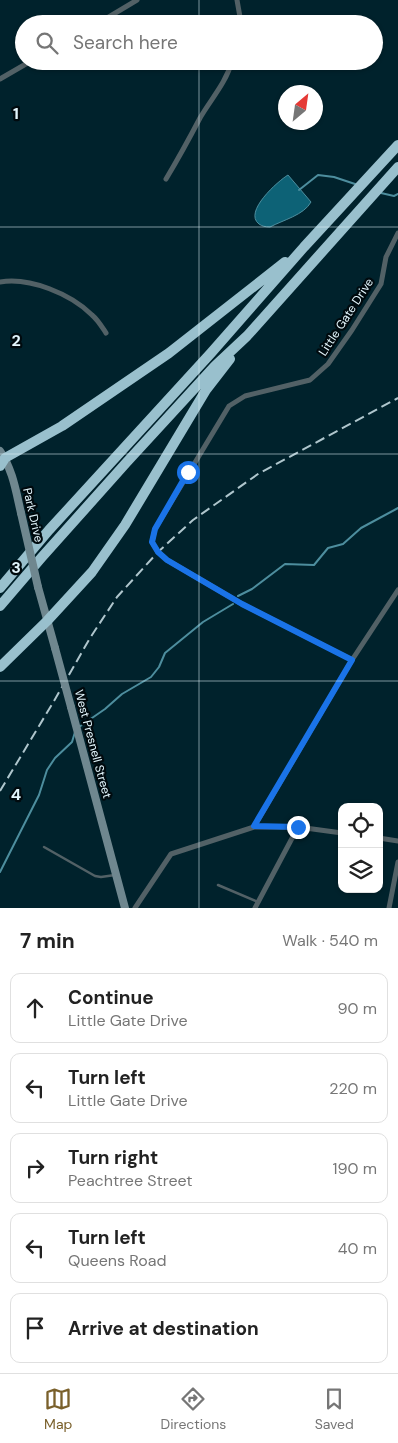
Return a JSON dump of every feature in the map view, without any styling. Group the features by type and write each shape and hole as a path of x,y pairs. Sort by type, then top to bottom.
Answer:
{"highway":[{"path":"0,588 49,530 252,308 304,247 398,144"},
{"path":"0,667 48,621 92,572 125,524 206,390 247,336 398,167"},
{"path":"2,458 62,426 169,353 304,247"},
{"path":"0,606 126,463 215,366 247,336"}],"main road":[{"name":"Park Drive","path":"2,458 13,478 38,587"},
{"name":"West Presnell Street","path":"38,587 125,908"}],"street":[{"path":"112,15 137,0"},
{"path":"237,0 240,15"},
{"path":"0,79 16,70"},
{"path":"166,179 230,70"},
{"name":"Little Gate Drive","path":"352,660 233,599 167,560 158,552 152,542 155,529 229,406 245,396 310,380 328,364 381,284 386,257 398,232"},
{"path":"0,282 32,283 61,294 93,315 106,333"},
{"path":"254,826 352,660 398,590"},
{"path":"135,908 171,854 254,826 298,827 338,832"},
{"path":"257,905 298,827"},
{"path":"383,839 398,841"},
{"path":"389,908 398,862"}],"lane":[{"path":"44,847 95,876 101,877 116,874"},
{"path":"218,885 257,905"}],"water":[{"path":"288,175 311,202 308,207 298,214 270,227 260,225 255,219 255,212 270,190"}],"waterway":[{"path":"299,190 318,175 334,177 358,185"},
{"path":"381,193 394,196 398,194"},
{"path":"238,596 252,589 285,564 314,565 328,548 343,544 361,528 398,508"},
{"path":"79,727 105,709 122,694 151,677 159,667 165,653 203,622 233,604"},
{"path":"0,872 39,795 47,770 55,758 72,742 75,732"}],"railway":[{"path":"0,791 90,638 117,597 158,552 193,520 258,474 398,398"}],"route":[{"path":"188,472 155,529 152,542 158,552 167,560 242,604 352,660 254,826 298,827"}]}
